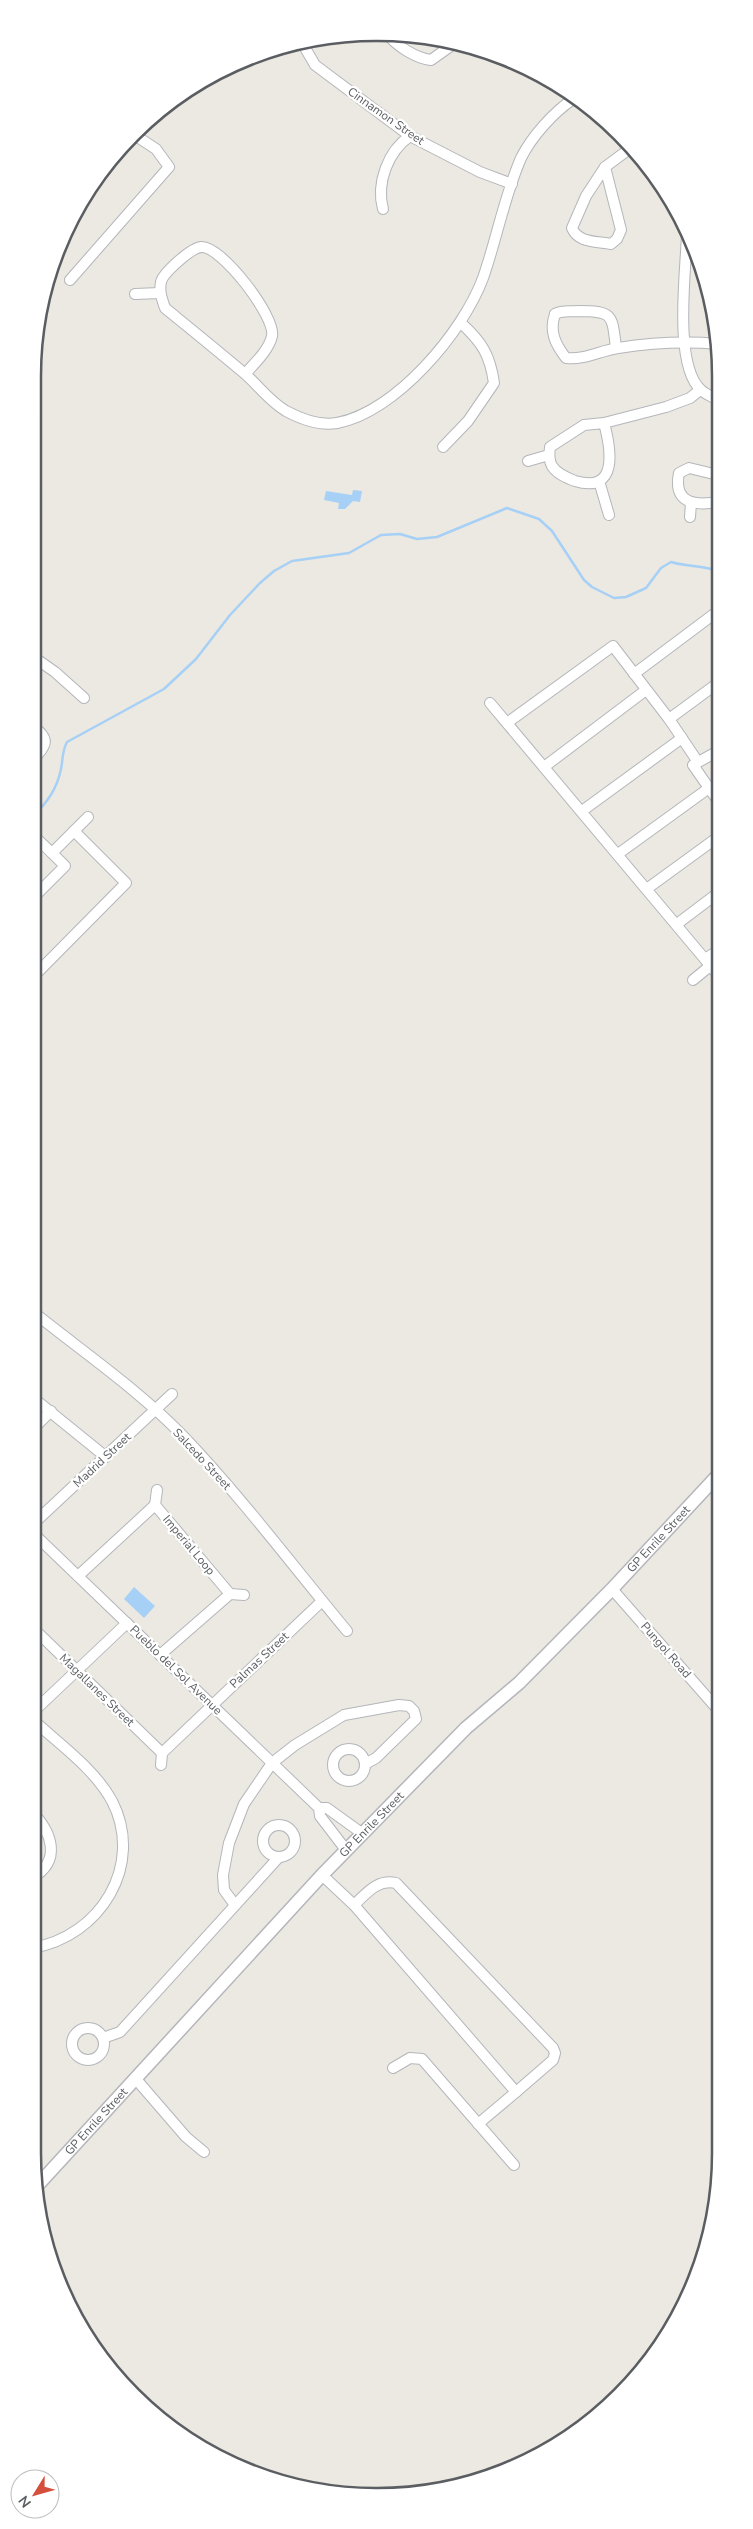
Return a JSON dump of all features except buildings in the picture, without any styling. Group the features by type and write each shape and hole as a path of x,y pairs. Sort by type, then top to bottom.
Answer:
{"street":[{"path":"395,42 423,59 431,60 446,49"},
{"name":"Cinnamon Street","path":"306,49 315,64 410,136 480,172 512,184"},
{"path":"245,374 269,344 272,336 272,327 265,310 234,270 214,250 201,247 186,254 162,279 160,293 165,308 245,374 285,410 313,422 336,423 356,418 383,403 418,373 461,323 483,278 522,157 532,141 558,110 569,102"},
{"path":"383,209 380,192 389,161 401,142 410,136"},
{"path":"70,280 169,167 156,149 140,138"},
{"path":"605,167 621,230 617,239 611,244 571,237 572,228 586,196 605,167 626,152"},
{"path":"686,249 683,341 690,372 700,390 712,397"},
{"path":"135,294 160,293"},
{"path":"616,348 613,324 607,315 599,311 552,311 552,332 556,345 566,358 579,360 616,348 683,341 710,343"},
{"path":"443,447 499,385 486,351 480,341 461,323"},
{"path":"604,423 610,459 607,472 599,481 593,484 565,477 553,468 549,455 550,447 558,440 584,425 604,423 666,407 690,398 700,390"},
{"path":"528,460 549,455"},
{"path":"712,474 689,468 679,473 677,484 683,498 691,503 700,505 712,503"},
{"path":"599,481 609,515"},
{"path":"690,517 691,503"},
{"path":"634,674 712,616"},
{"path":"507,724 613,646 669,719 698,762"},
{"path":"41,662 84,698"},
{"path":"669,719 712,687"},
{"path":"544,767 646,690"},
{"path":"490,704 648,888 712,967"},
{"path":"41,732 46,741 41,750"},
{"path":"582,811 682,738"},
{"path":"712,754 693,765 712,792"},
{"path":"618,854 709,788"},
{"path":"52,853 88,817"},
{"path":"41,969 126,883 74,831"},
{"path":"648,888 712,841"},
{"path":"41,843 65,866 41,890"},
{"path":"676,924 712,897"},
{"path":"693,980 712,958"},
{"name":"Salcedo Street","path":"41,1318 155,1410 183,1436 223,1480 347,1631"},
{"name":"Madrid Street","path":"41,1517 172,1394"},
{"path":"41,1404 106,1457"},
{"path":"41,1421 51,1411"},
{"name":"GP Enrile Street","path":"42,2179 346,1850 466,1728 519,1683 612,1589 712,1482"},
{"path":"155,1505 157,1490"},
{"name":"Imperial Loop","path":"78,1576 155,1505 230,1594"},
{"name":"Pueblo del Sol Avenue","path":"41,1541 319,1808 320,1816 346,1850"},
{"name":"Pungol Road","path":"612,1589 712,1703"},
{"path":"160,1655 230,1594 244,1595"},
{"name":"Palmas Street","path":"162,1753 211,1704 322,1601"},
{"path":"41,1705 127,1623"},
{"name":"Magallanes Street","path":"41,1635 162,1753"},
{"path":"235,1905 224,1890 223,1875 229,1843 244,1804 272,1763 295,1744 344,1715 399,1705 409,1706 414,1711 416,1719 376,1758 365,1764"},
{"path":"41,1727 95,1777 112,1802 121,1830 122,1860 113,1891 98,1914 73,1935 51,1945 41,1947"},
{"path":"161,1765 162,1753"},
{"name":"Pueblo del Sol Avenue","path":"319,1808 327,1808 363,1834"},
{"path":"41,1822 47,1828 52,1843 50,1859 41,1871"},
{"path":"103,2038 120,2032 279,1857"},
{"path":"322,1875 354,1906 516,2092"},
{"path":"354,1906 375,1885 386,1881 396,1883 553,2048 553,2060 478,2124"},
{"path":"393,2068 410,2058 422,2059 514,2165"},
{"path":"135,2078 186,2138 204,2152"}],"water":[{"path":"353,490 362,491 360,502 353,501 345,509 338,509 339,503 324,500 326,491 352,495"},
{"path":"134,1587 155,1606 144,1618 124,1599"}],"waterway":[{"path":"41,807 54,789 67,742 164,689 196,659 230,615 260,583 274,571 292,561 349,553 381,535 400,534 417,539 437,537 507,508 539,519 552,531 584,580 592,587 614,598 626,597 646,588 661,568 671,562 712,569"}]}
